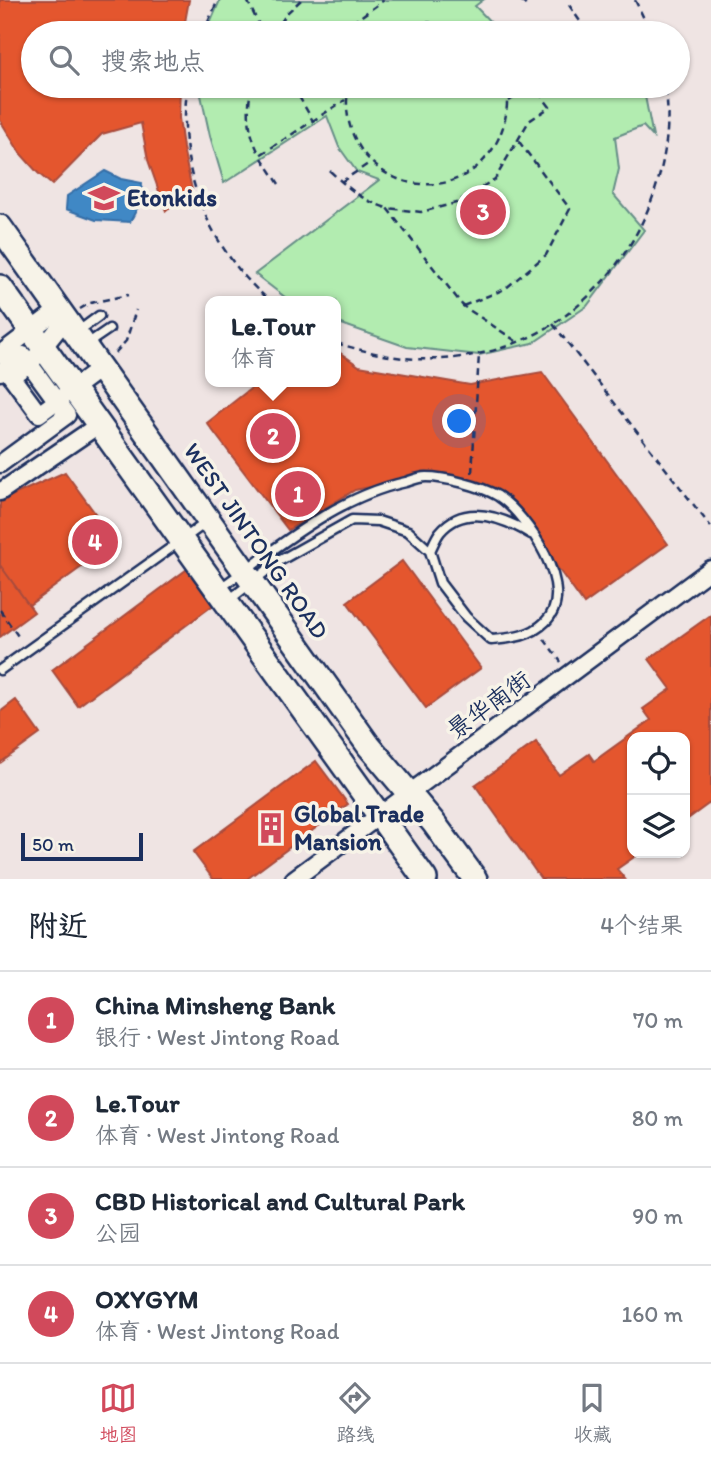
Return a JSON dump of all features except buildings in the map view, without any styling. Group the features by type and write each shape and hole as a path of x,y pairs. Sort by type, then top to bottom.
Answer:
{"main road":[{"name":"WEST JINTONG ROAD","path":"0,227 369,746 475,879"},
{"path":"0,288 65,395 182,540 425,879"}],"street":[{"path":"0,372 35,347 71,327"},
{"path":"0,354 35,347"},
{"path":"35,347 11,376 39,414 101,368"},
{"path":"0,464 67,415 65,395"},
{"path":"0,492 91,430"},
{"name":"景华南街","path":"294,879 711,569"}],"lane":[{"path":"71,327 99,316"},
{"path":"71,327 109,329"},
{"path":"222,596 248,577 265,554 342,507 386,486 426,477 471,485 498,496 520,516 554,575 556,601 547,621 523,636 491,640 466,617 440,583 430,551 408,531 378,521 352,520 248,577 222,596"},
{"path":"430,551 440,531 455,520 478,514 509,521 533,536"},
{"path":"0,670 210,520"}],"path":[{"path":"208,21 218,0"},
{"path":"247,0 257,21"},
{"path":"282,21 301,0"},
{"path":"355,21 384,0"},
{"path":"521,0 529,9"},
{"path":"635,0 645,21"},
{"path":"569,5 580,21"},
{"path":"186,98 186,144 195,187 211,229 221,247 252,286 264,296"},
{"path":"250,98 248,114 253,142 279,184"},
{"path":"300,98 313,121"},
{"path":"260,155 345,100 350,130 359,148 377,168 402,181 437,184 465,175 489,155 503,132 508,98"},
{"path":"509,101 514,98"},
{"path":"330,171 352,192 369,203 387,208 421,212 456,203 495,179 529,121 550,107 543,98"},
{"path":"341,344 381,356 430,360 479,354 517,342 553,324 589,297 611,272 642,225 659,183 667,139 665,98"},
{"path":"463,306 505,289 547,256 570,209 517,139"},
{"path":"341,182 371,162"},
{"path":"387,208 463,306 517,342"},
{"path":"101,368 126,341 136,310"},
{"path":"553,324 711,527"},
{"path":"471,485 479,354"},
{"path":"0,610 28,650"},
{"path":"536,628 569,675"}],"green space":[{"path":"220,0 483,0 475,6 489,21 211,21"},
{"path":"202,98 645,98 653,137 643,126 615,137 619,169 613,194 644,230 587,306 533,343 479,355 407,347 341,324 341,296 284,296 255,274 379,180 357,172 339,147 327,116 224,183"}],"place":[{"name":"Etonkids","path":"104,198"},
{"name":"CBD Historical and Cultural Park","path":"483,212"},
{"name":"Le.Tour","path":"273,436"},
{"name":"China Minsheng Bank","path":"298,494"},
{"name":"OXYGYM","path":"95,542"},
{"name":"Global Trade Mansion","path":"271,828"}]}
